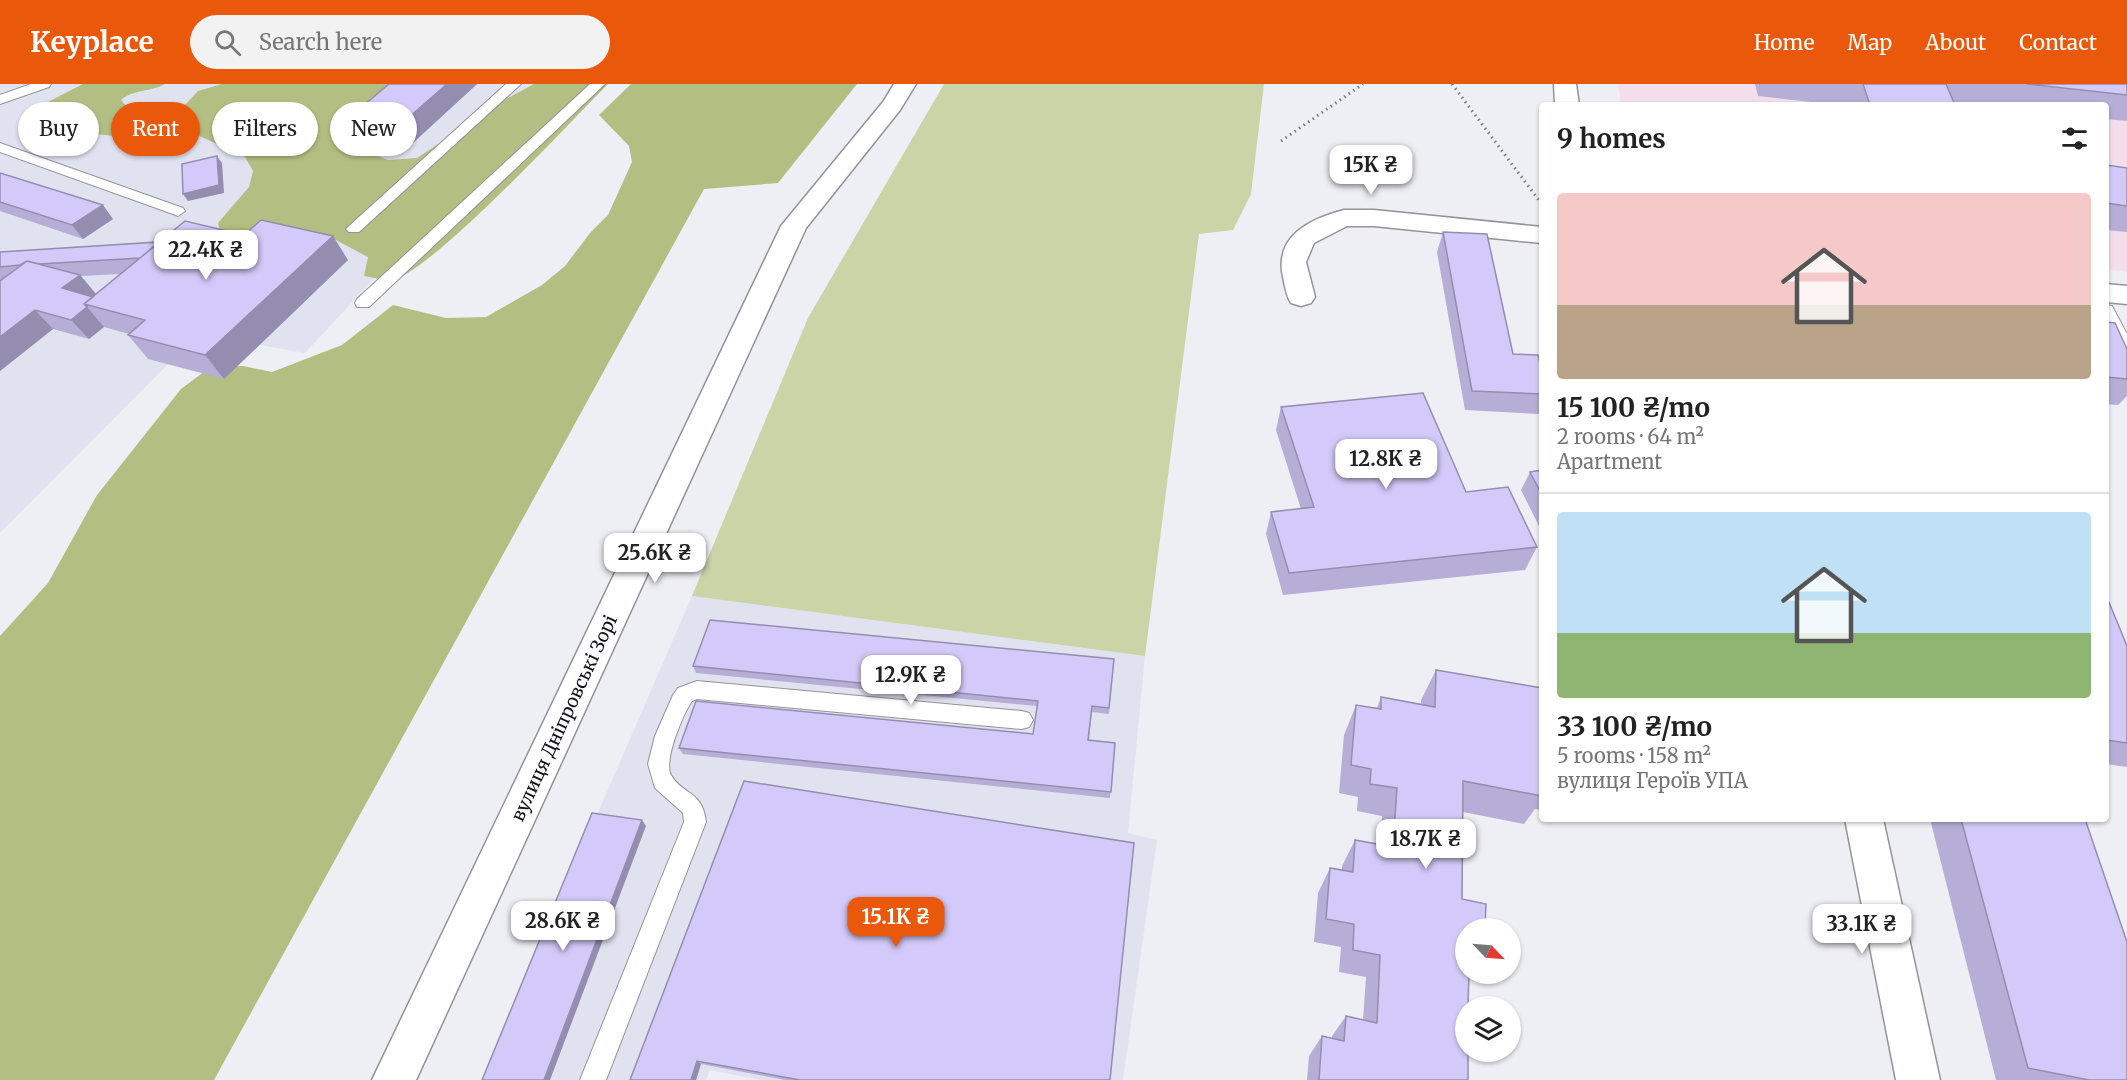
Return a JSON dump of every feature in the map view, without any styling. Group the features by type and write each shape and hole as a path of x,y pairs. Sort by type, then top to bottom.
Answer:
{"street":[{"name":"вулиця Дніпровські Зорі","path":"394,1080 794,226 892,105 905,84"},
{"path":"1565,84 1567,102"},
{"path":"1301,297 1293,262 1297,249 1305,237 1323,226 1344,218 1374,218 1539,236"},
{"path":"2109,293 2127,295"},
{"path":"1865,822 1918,1080"}],"lane":[{"path":"0,100 44,84"},
{"path":"354,229 514,84"},
{"path":"363,303 598,84"},
{"path":"0,147 178,210"},
{"path":"2109,316 2127,350"},
{"path":"593,1080 695,822 691,803 668,789 659,772 662,749 680,701 685,694 697,690 1022,720"}],"path":[{"path":"1281,141 1363,84"},
{"path":"1452,84 1539,200"}],"shaded area":[{"path":"0,84 554,84 305,353 198,334 0,533"},
{"path":"1618,84 2127,84 2127,272 2109,269 2109,102 1621,102"},
{"path":"692,596 1145,656 1128,833 1157,840 1123,1080 760,1080 710,1070 706,1080 482,1080"}],"green space":[{"path":"83,84 165,84 126,96 121,100 123,102 111,102 111,136 99,134 99,102 48,102"},
{"path":"222,84 409,84 383,102 330,102 330,156 378,156 388,160 417,158 506,99 534,84 608,84 467,225 410,272 391,280 364,276 368,257 330,237 222,239 218,223 249,187 253,171 243,156 318,156 318,102 212,102 212,142 200,136 200,102 188,102 198,91"},
{"path":"631,84 857,84 778,183 704,189 214,1080 0,1080 0,636 48,583 97,495 181,389 209,368 243,366 272,372 342,345 393,305 446,318 486,317 542,285 565,266 590,233 608,215 632,162 629,146 599,115"},
{"path":"944,84 1264,84 1251,194 1233,230 1199,234 1145,656 692,596 808,318"}],"building":[{"path":"389,84 447,84 417,110 417,102 368,102"},
{"path":"1863,84 1946,84 1954,102 1869,102"},
{"path":"2027,84 2127,84 2127,95"},
{"path":"217,156 219,185 183,194 182,164"},
{"path":"2109,165 2127,168 2127,206 2109,203"},
{"path":"0,173 103,205 72,225 0,202"},
{"path":"261,220 333,236 205,355 128,335 145,320 84,304 185,221 244,235"},
{"path":"1443,232 1487,234 1513,354 1538,355 1539,359 1539,394 1472,391"},
{"path":"159,242 140,258 39,264 27,261 20,265 0,267 0,252"},
{"path":"27,261 80,275 62,288 93,297 84,304 87,307 71,320 35,310 0,337 0,281"},
{"path":"2109,322 2115,323 2127,349 2127,379 2109,377"},
{"path":"1423,393 1466,492 1508,487 1537,547 1289,573 1271,512 1314,507 1281,407"},
{"path":"1539,470 1539,489 1530,472"},
{"path":"2109,602 2127,646 2127,743 2109,740"},
{"path":"710,620 1114,659 1109,708 1092,706 1088,740 1115,743 1111,792 679,748 696,701 1033,734 1038,701 693,666"},
{"path":"1436,670 1539,687 1539,795 1463,781 1462,899 1486,904 1485,918 1455,918 1455,984 1469,984 1468,996 1455,996 1455,1062 1468,1062 1468,1080 1319,1080 1322,1036 1344,1041 1346,1016 1377,1023 1380,955 1353,950 1354,924 1326,919 1330,868 1353,872 1355,840 1393,847 1397,788 1370,784 1371,769 1351,765 1356,705 1381,709 1381,697 1435,707"},
{"path":"744,781 1134,843 1110,1080 800,1080 697,1061 691,1080 630,1080"},
{"path":"592,813 642,820 544,1080 482,1080"},
{"path":"1962,822 2086,822 2127,942 2127,1080 2089,1080 2028,1068"}]}
